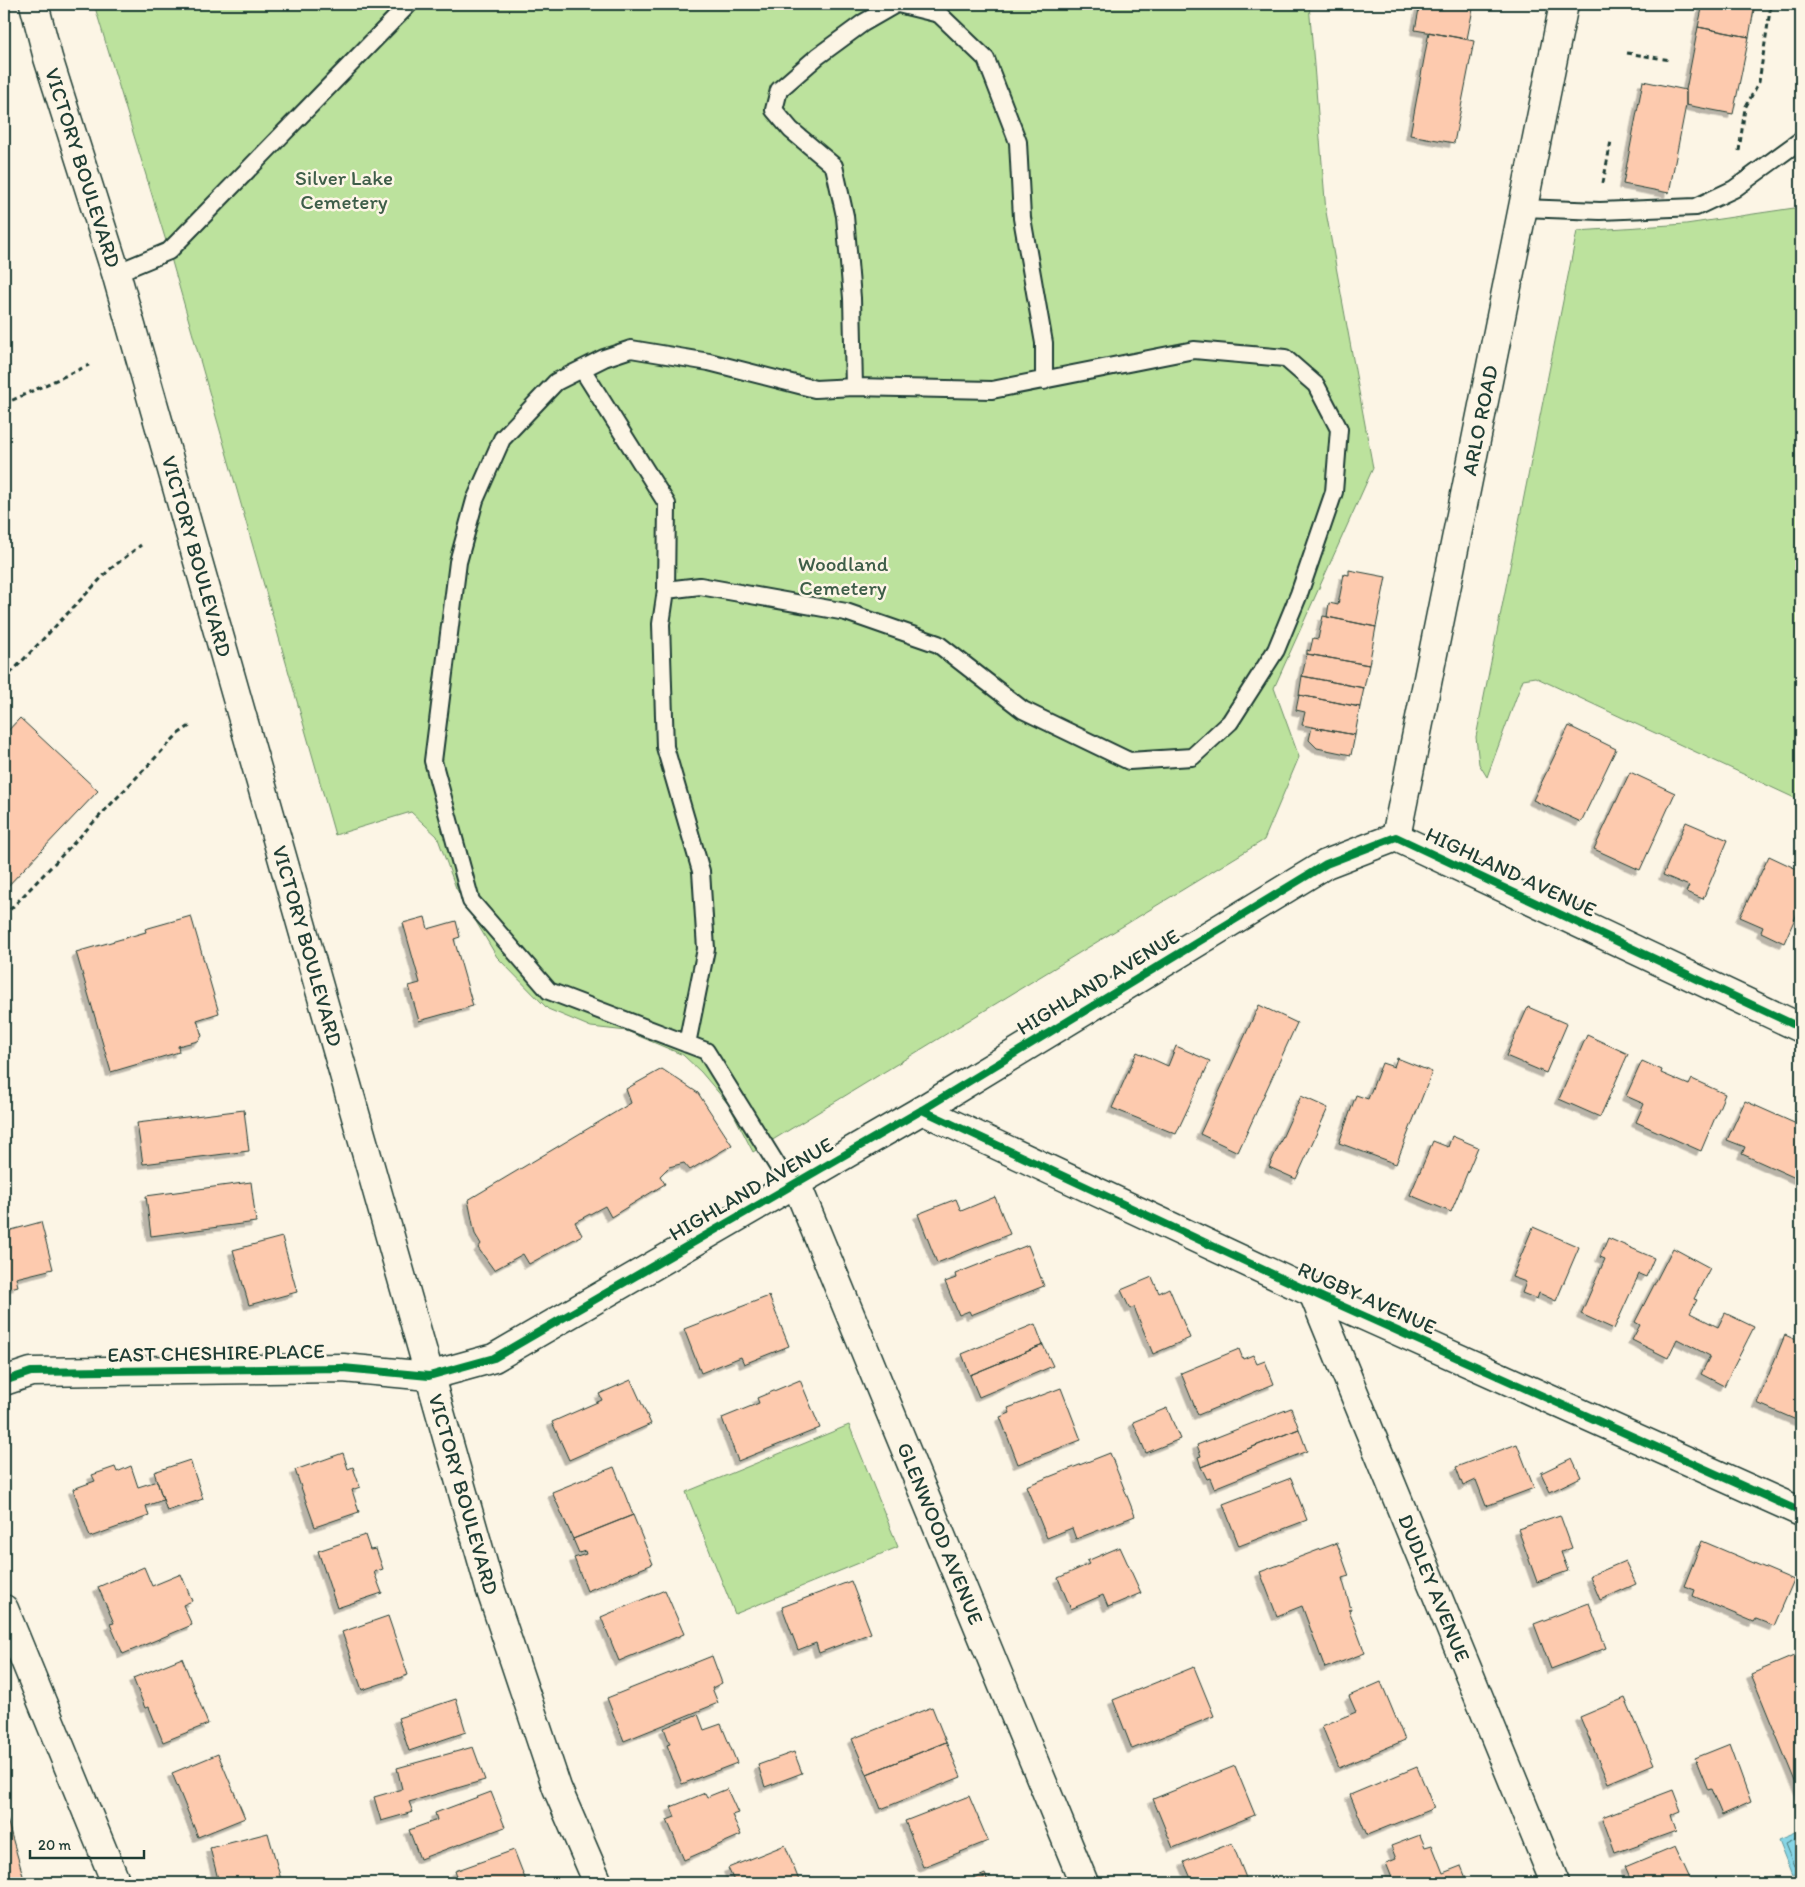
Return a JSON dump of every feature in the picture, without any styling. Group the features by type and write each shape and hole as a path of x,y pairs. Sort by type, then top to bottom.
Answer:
{"street":[{"name":"VICTORY BOULEVARD","path":"34,4 48,58 116,273 429,1376 519,1681 557,1788 598,1883"},
{"name":"ARLO ROAD","path":"1396,837 1564,4"},
{"name":"HIGHLAND AVENUE","path":"429,1376 494,1358 922,1110 1326,864 1396,837 1801,1028"},
{"name":"RUGBY AVENUE","path":"922,1110 1312,1293 1801,1512"},
{"name":"GLENWOOD AVENUE","path":"793,1185 1084,1883"},
{"name":"DUDLEY AVENUE","path":"1312,1293 1555,1883"},
{"name":"EAST CHESHIRE PLACE","path":"4,1381 31,1372 343,1368 429,1376"},
{"path":"4,1609 116,1883"}],"lane":[{"path":"116,273 169,251 409,4"},
{"path":"854,387 852,298 845,216 834,166 791,130 774,110 779,90 818,56 863,23 897,4 940,14 986,59 1018,142 1022,218 1044,343 1044,382"},
{"path":"1523,208 1600,211 1696,207 1734,189 1801,140"},
{"path":"666,590 700,586 846,612 938,644 1023,710 1130,761 1192,757 1230,722 1276,650 1299,594 1334,492 1338,429 1316,385 1285,358 1194,350 1044,382 992,390 854,387 814,389 709,362 631,348 556,382 502,439 475,500 458,562 433,761 471,901 549,991 706,1051 793,1185"},
{"path":"582,369 667,504 666,590 661,624 665,747 701,871 706,949 687,1044"}],"path":[{"path":"1739,157 1739,141 1745,108 1759,82 1771,4"},
{"path":"1627,53 1670,60"},
{"path":"1602,184 1611,140"},
{"path":"4,404 88,365"},
{"path":"4,680 109,570 141,545"},
{"path":"4,916 178,734 191,725"}],"green space":[{"name":"Woodland Cemetery","path":"94,4 1309,4 1326,212 1373,468 1274,688 1299,757 1264,840 753,1152 729,1105 701,1072 683,1055 627,1031 591,1027 548,1009 497,957 456,888 437,836 411,812 335,835 169,251"},
{"path":"1801,207 1801,801 1535,677 1523,679 1487,777 1479,764 1476,737 1577,231 1686,224"},
{"path":"849,1425 898,1547 735,1614 686,1492"}],"water":[{"path":"1800,1831 1801,1871 1792,1875 1778,1840"}],"building":[{"path":"1420,4 1474,4 1467,39 1415,30"},
{"path":"1703,4 1755,4 1749,37 1698,27"},
{"path":"1698,27 1749,37 1733,114 1686,105 1686,90"},
{"path":"1429,32 1474,41 1454,143 1410,135"},
{"path":"1643,81 1686,90 1686,105 1669,193 1623,184"},
{"path":"1349,570 1386,577 1376,627 1327,617 1329,603 1338,605 1344,574 1349,575"},
{"path":"1323,616 1376,627 1369,665 1307,654 1307,650 1310,651 1313,638 1318,639"},
{"path":"1307,654 1369,665 1364,688 1302,676"},
{"path":"1302,676 1364,688 1360,707 1299,695"},
{"path":"1299,695 1360,707 1355,735 1302,725 1305,712 1296,710"},
{"path":"20,718 98,791 4,890 4,735"},
{"path":"1569,726 1616,749 1581,822 1533,800"},
{"path":"1312,727 1355,735 1351,755 1317,748 1309,740"},
{"path":"1630,772 1675,793 1640,870 1594,849"},
{"path":"1686,822 1728,840 1703,899 1686,892 1689,886 1663,875"},
{"path":"1769,856 1801,871 1801,905 1784,943 1761,932 1763,927 1740,917"},
{"path":"191,916 219,1013 197,1020 202,1036 198,1041 178,1046 179,1052 111,1072 76,952 146,932 145,929"},
{"path":"425,917 428,929 456,921 460,937 454,939 473,1006 419,1021 409,986 420,983 403,923"},
{"path":"1259,1005 1297,1023 1238,1152 1200,1134"},
{"path":"1528,1007 1567,1024 1546,1073 1506,1056"},
{"path":"1587,1035 1628,1054 1600,1117 1559,1099"},
{"path":"1176,1046 1210,1061 1176,1134 1112,1108 1137,1052 1168,1066"},
{"path":"1397,1058 1432,1072 1396,1164 1339,1143 1356,1095 1368,1099 1382,1063 1394,1067"},
{"path":"1642,1061 1662,1070 1661,1073 1689,1085 1692,1079 1725,1094 1701,1151 1636,1122 1644,1104 1626,1096"},
{"path":"662,1069 698,1093 732,1145 690,1170 684,1163 669,1167 660,1176 665,1184 611,1217 605,1206 575,1222 582,1235 529,1264 523,1254 494,1270 478,1248 481,1244 475,1234 468,1200 631,1103 626,1089"},
{"path":"1301,1096 1328,1108 1296,1179 1269,1167"},
{"path":"1745,1101 1801,1126 1800,1180 1742,1154 1745,1147 1727,1140"},
{"path":"244,1110 249,1151 143,1164 137,1123"},
{"path":"1452,1136 1478,1147 1451,1212 1410,1195 1433,1141 1448,1147"},
{"path":"251,1182 256,1222 151,1236 146,1196"},
{"path":"995,1197 1010,1234 937,1263 918,1214 956,1199 961,1211"},
{"path":"41,1222 53,1269 16,1278 18,1286 4,1290 4,1232"},
{"path":"1533,1227 1579,1247 1556,1301 1539,1293 1537,1299 1522,1293 1526,1282 1512,1277"},
{"path":"282,1237 297,1292 249,1305 233,1250"},
{"path":"1608,1238 1654,1258 1646,1277 1639,1274 1614,1329 1581,1314 1605,1259 1600,1257"},
{"path":"1028,1245 1044,1286 971,1315 969,1311 959,1315 945,1282 956,1278 955,1274"},
{"path":"1673,1248 1710,1268 1694,1299 1697,1300 1690,1313 1718,1327 1725,1313 1754,1327 1724,1386 1701,1374 1710,1356 1677,1339 1668,1358 1632,1340 1640,1325 1635,1322"},
{"path":"1152,1277 1159,1293 1169,1288 1190,1338 1153,1354 1134,1307 1130,1309 1121,1290"},
{"path":"769,1296 789,1346 744,1364 741,1357 701,1373 684,1329"},
{"path":"1035,1324 1043,1345 970,1375 962,1354"},
{"path":"1785,1335 1801,1342 1801,1422 1757,1403"},
{"path":"1043,1345 1053,1366 979,1397 970,1375"},
{"path":"1239,1349 1243,1359 1253,1355 1257,1364 1265,1361 1274,1384 1198,1415 1181,1373"},
{"path":"631,1380 651,1424 569,1460 552,1422 602,1400 599,1394"},
{"path":"800,1380 820,1428 738,1461 722,1418 759,1403 757,1398"},
{"path":"1061,1388 1081,1440 1018,1464 1000,1417 1010,1413 1008,1408"},
{"path":"1167,1408 1180,1439 1146,1453 1133,1422"},
{"path":"1291,1408 1299,1429 1201,1467 1198,1457 1201,1456 1197,1445"},
{"path":"1299,1429 1307,1451 1214,1488 1210,1478 1207,1479 1201,1467"},
{"path":"1517,1444 1534,1488 1486,1506 1476,1480 1463,1486 1456,1467"},
{"path":"343,1453 348,1469 353,1467 360,1487 352,1490 359,1512 315,1527 295,1470"},
{"path":"1110,1453 1135,1516 1076,1539 1072,1528 1047,1538 1026,1486"},
{"path":"1572,1458 1581,1477 1550,1492 1541,1473"},
{"path":"190,1460 203,1499 167,1511 154,1472"},
{"path":"131,1466 138,1487 157,1481 163,1500 146,1506 149,1516 90,1537 73,1489 95,1481 92,1475 115,1467 117,1472"},
{"path":"614,1467 633,1515 573,1539 552,1492"},
{"path":"1291,1478 1307,1520 1239,1546 1223,1504"},
{"path":"633,1515 653,1564 587,1591 574,1558 586,1554 585,1551 579,1553 573,1539"},
{"path":"1560,1515 1572,1548 1561,1552 1568,1571 1537,1582 1518,1529"},
{"path":"365,1535 370,1550 376,1549 383,1569 374,1572 382,1593 337,1608 318,1551"},
{"path":"1702,1541 1794,1580 1774,1626 1756,1619 1754,1622 1693,1596 1695,1590 1684,1586"},
{"path":"1337,1543 1349,1576 1342,1578 1351,1609 1349,1610 1365,1653 1325,1668 1302,1606 1277,1616 1260,1572"},
{"path":"1120,1547 1141,1593 1108,1607 1103,1595 1071,1609 1058,1578 1089,1564 1087,1561"},
{"path":"1625,1561 1636,1584 1600,1600 1590,1576"},
{"path":"144,1567 152,1586 181,1574 192,1601 183,1605 192,1625 123,1654 110,1624 114,1623 98,1587"},
{"path":"851,1581 871,1633 819,1653 816,1643 798,1650 782,1607"},
{"path":"665,1590 684,1634 619,1661 601,1617"},
{"path":"1589,1603 1606,1648 1551,1669 1534,1624"},
{"path":"388,1616 408,1675 362,1690 342,1632"},
{"path":"1801,1653 1801,1796 1751,1674"},
{"path":"712,1656 722,1683 712,1688 718,1703 624,1741 607,1698"},
{"path":"182,1658 208,1724 163,1742 149,1707 145,1708 133,1678"},
{"path":"1194,1667 1214,1716 1132,1749 1113,1700"},
{"path":"1381,1682 1405,1740 1339,1768 1322,1726 1356,1712 1349,1696"},
{"path":"1625,1698 1654,1764 1608,1783 1580,1717"},
{"path":"456,1699 466,1732 409,1751 398,1718"},
{"path":"932,1707 946,1742 867,1774 852,1739"},
{"path":"698,1714 704,1730 721,1724 737,1763 682,1784 667,1745 670,1744 664,1728"},
{"path":"946,1742 961,1777 881,1809 867,1774"},
{"path":"1730,1744 1751,1802 1722,1815 1711,1789 1708,1790 1695,1758"},
{"path":"473,1747 485,1780 409,1802 413,1812 381,1821 374,1797 402,1789 397,1768"},
{"path":"794,1752 802,1773 765,1787 758,1765"},
{"path":"218,1754 245,1818 198,1837 172,1773"},
{"path":"1235,1766 1255,1815 1173,1848 1153,1799"},
{"path":"1417,1767 1434,1808 1367,1835 1350,1795"},
{"path":"727,1789 738,1813 732,1815 741,1835 684,1860 667,1820 675,1817 671,1807 705,1793 707,1797"},
{"path":"1673,1790 1681,1811 1671,1815 1676,1831 1615,1853 1602,1817"},
{"path":"491,1792 505,1827 420,1859 409,1830 437,1820 435,1813"},
{"path":"969,1796 988,1841 923,1867 905,1821"},
{"path":"6,1816 24,1879 9,1883 4,1883 4,1817"},
{"path":"268,1833 282,1883 225,1883 224,1878 218,1879 210,1848"},
{"path":"1420,1835 1425,1847 1432,1845 1443,1873 1461,1866 1468,1883 1394,1883 1386,1863 1396,1859 1391,1846"},
{"path":"1232,1843 1248,1883 1193,1883 1184,1862"},
{"path":"785,1845 800,1883 735,1883 728,1868"},
{"path":"1675,1846 1692,1883 1632,1883 1625,1867"},
{"path":"514,1850 526,1881 524,1883 459,1883 455,1871"},
{"path":"985,1874 989,1883 964,1883"}],"cycle path":[{"path":"4,1381 31,1372 343,1368 429,1376 494,1358 922,1110 1326,864 1396,837 1801,1028"},
{"path":"922,1110 1313,1293 1801,1512"}],"park label":[{"name":"Silver Lake Cemetery","path":"344,190"}]}
